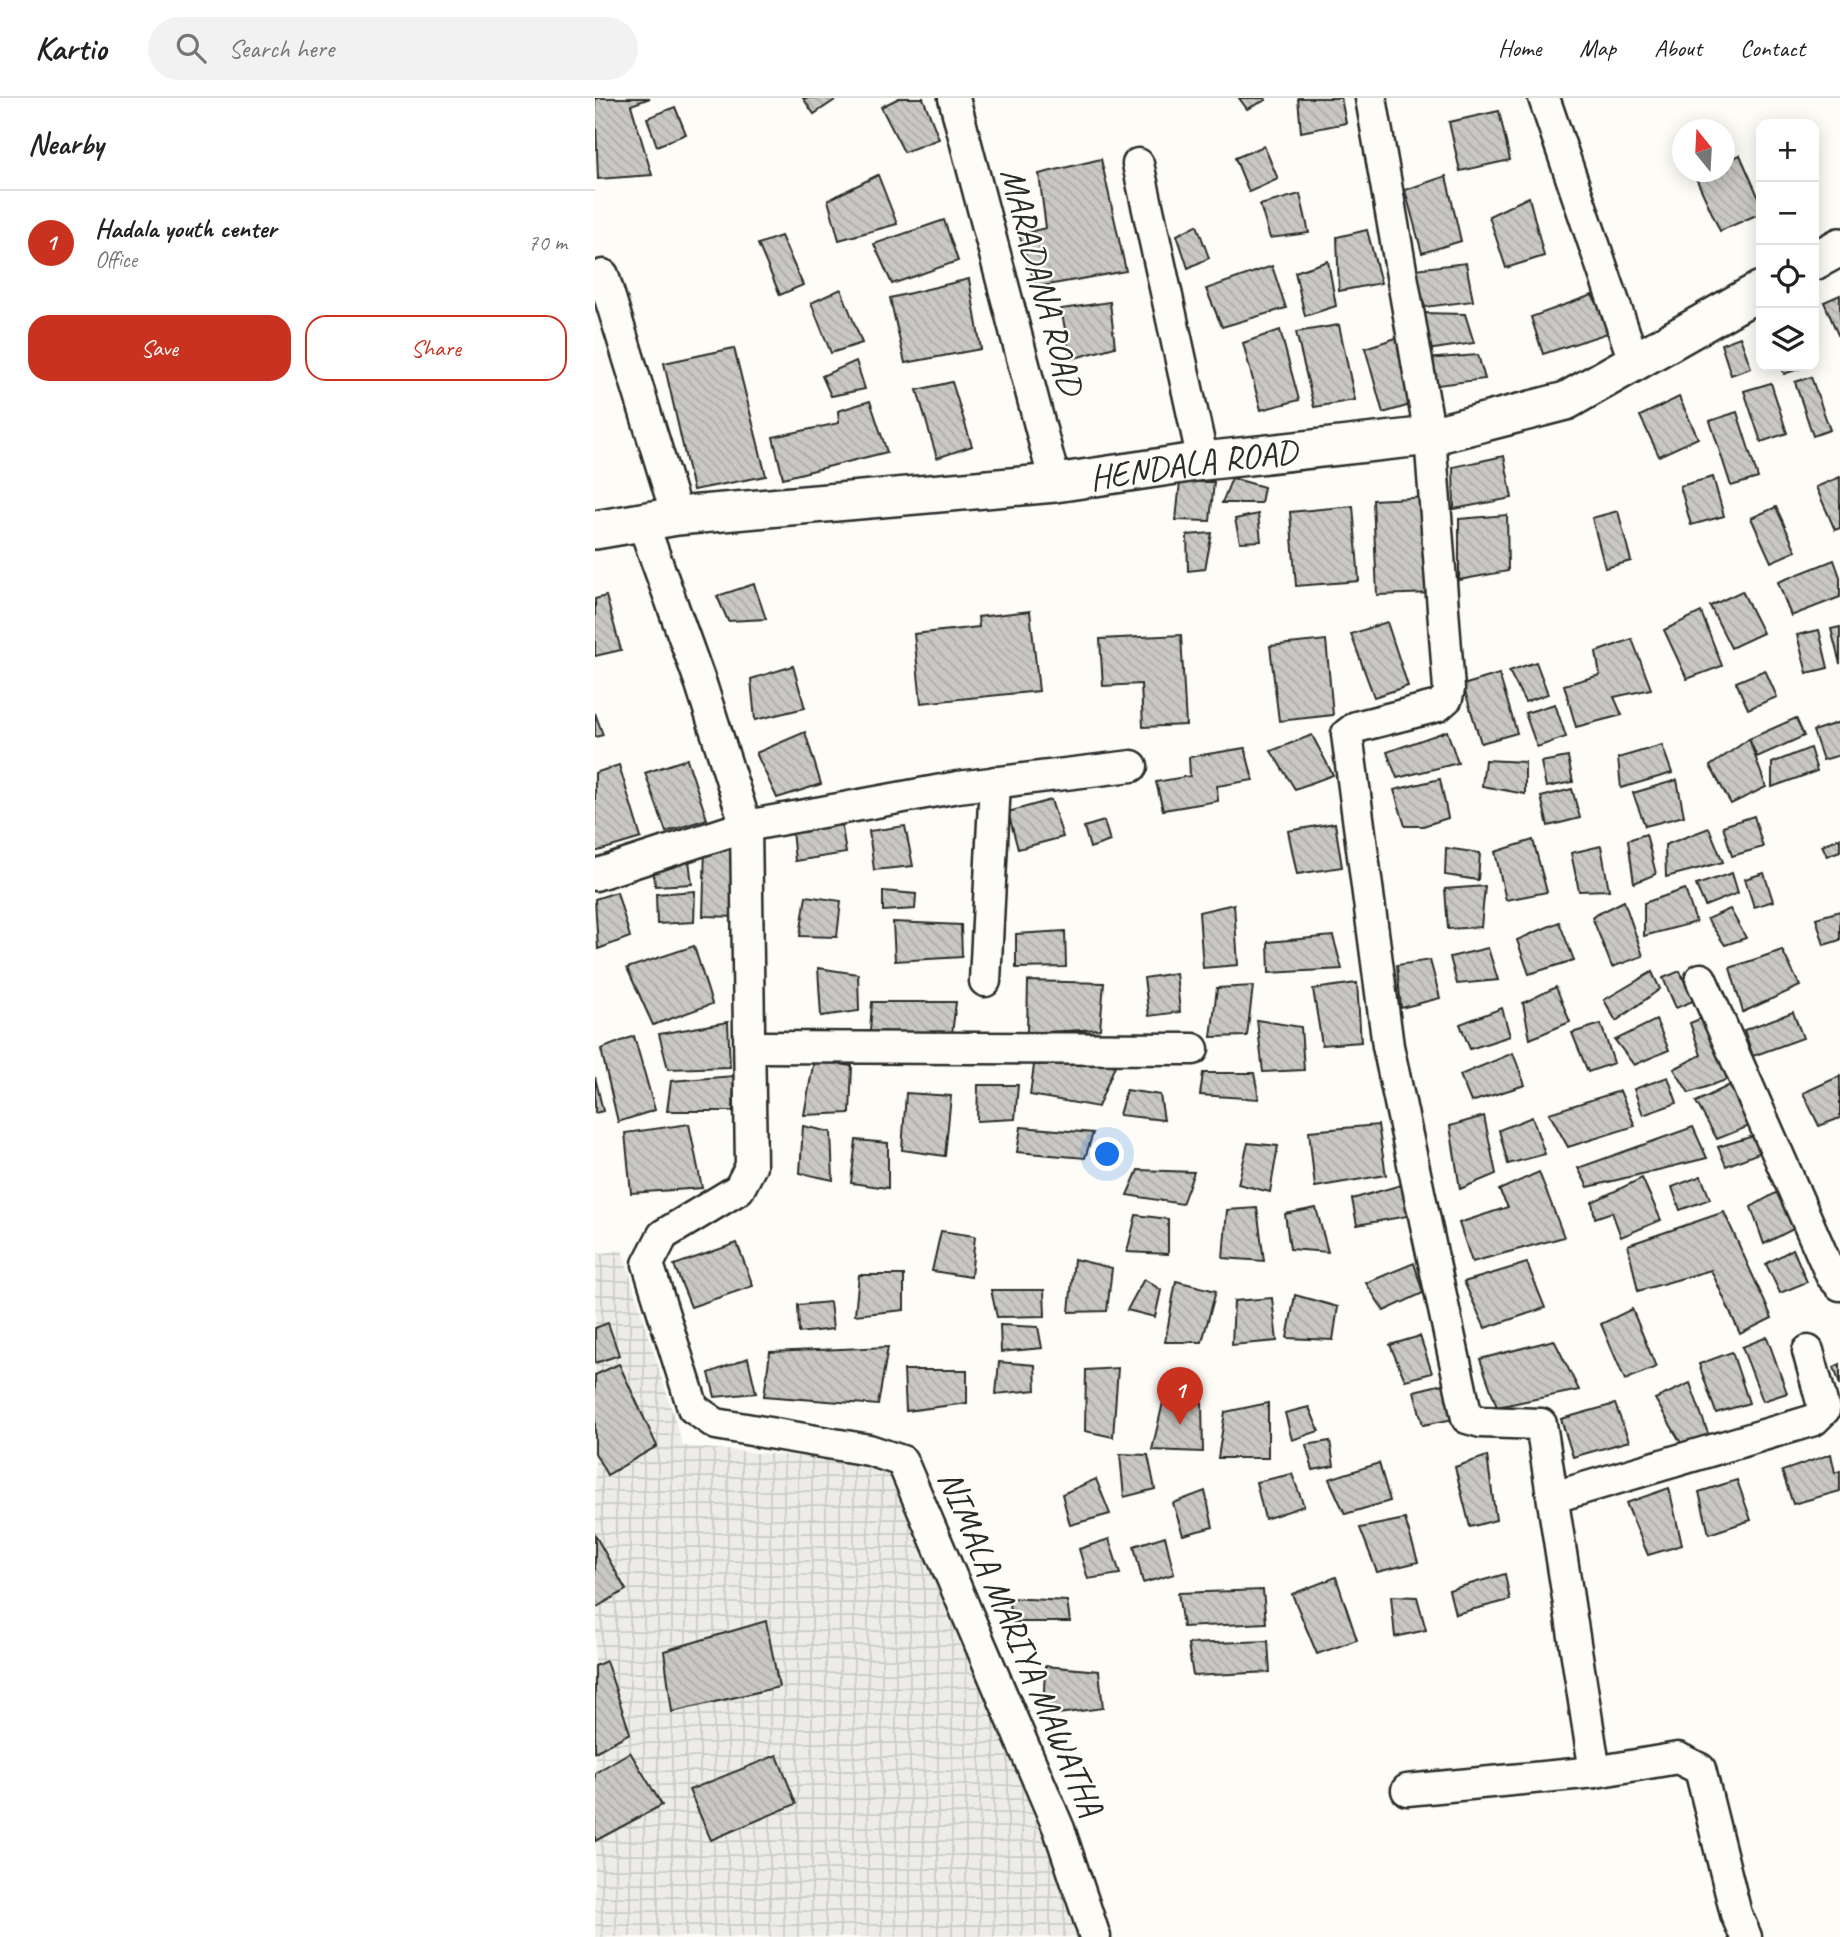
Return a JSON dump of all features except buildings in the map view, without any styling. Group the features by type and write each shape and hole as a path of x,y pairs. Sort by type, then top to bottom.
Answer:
{"main road":[{"path":"1819,258 1840,247"},
{"name":"HENDALA ROAD","path":"595,530 659,518 1055,483 1203,460 1430,436 1566,401 1756,293"}],"street":[{"name":"MARADANA ROAD","path":"954,98 1055,483"},
{"path":"1371,98 1430,436 1447,698 1438,706 1356,727 1347,734 1348,750 1388,1046 1462,1404 1467,1418 1481,1422 1541,1424 1555,1497 1595,1772"},
{"path":"1543,98 1634,361"},
{"path":"1138,164 1203,460"},
{"name":"NIMALA MARIYA MAWATHA","path":"603,275 659,518 701,684 746,826 751,1166 739,1189 663,1235 647,1264 693,1408 716,1424 869,1450 902,1461 1059,1829 1095,1937"},
{"path":"595,875 746,826 995,782 1132,766"},
{"path":"985,981 995,782"},
{"path":"1701,979 1831,1275 1840,1285"},
{"path":"751,1047 1193,1049"},
{"path":"1555,1497 1814,1420 1824,1410 1808,1351"},
{"path":"1407,1790 1595,1772 1678,1758 1700,1769 1736,1914 1746,1937"}],"shaded area":[{"path":"622,1250 683,1446 866,1463 892,1473 910,1502 938,1591 1046,1834 1080,1937 595,1937 595,1254"}],"place":[{"name":"Hadala youth center","path":"1180,1425"}]}
